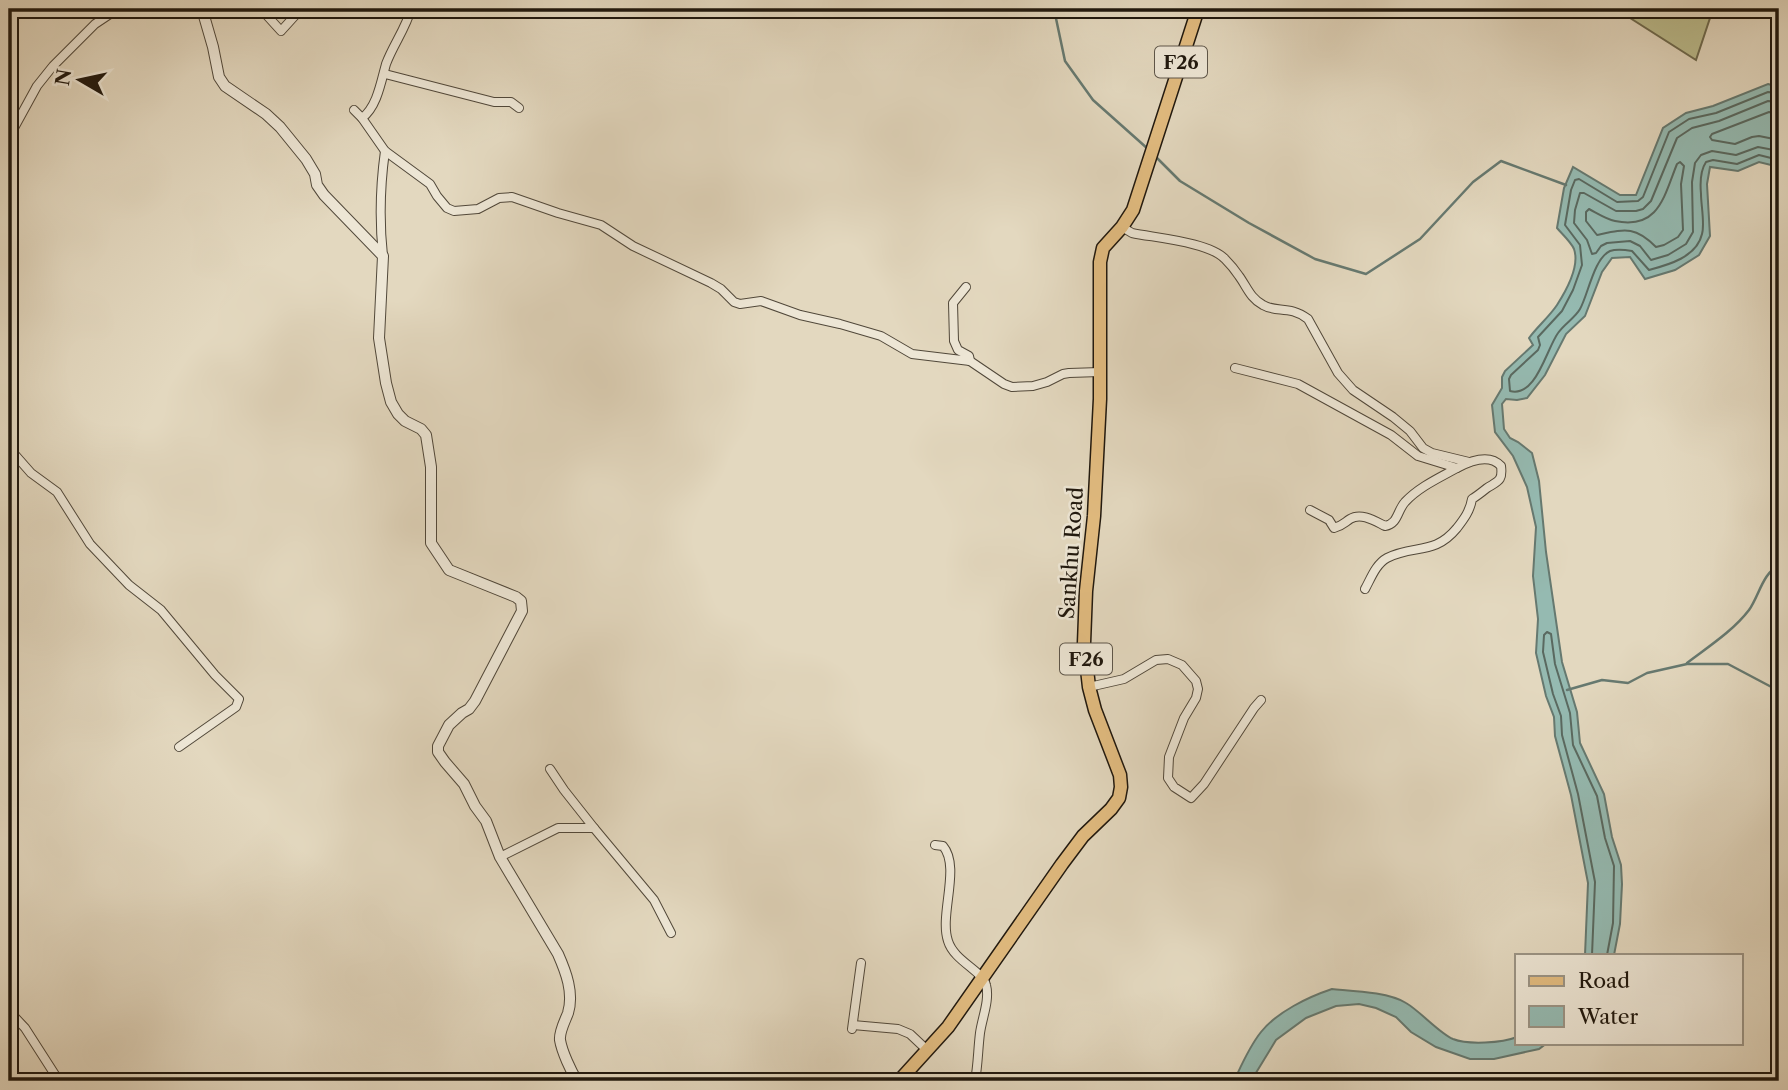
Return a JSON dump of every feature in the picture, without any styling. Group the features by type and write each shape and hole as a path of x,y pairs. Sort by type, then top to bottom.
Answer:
{"main road":[{"name":"Sankhu Road","path":"899,1081 948,1027 1062,864 1083,836 1119,798 1120,775 1088,687 1084,623 1094,516 1100,372 1101,254 1106,242 1122,227 1133,210 1198,9"}],"street":[{"path":"9,137 37,86 61,57 106,16 113,12 138,9"},
{"path":"202,9 219,77 225,86 280,127 306,159 324,195 383,256"},
{"path":"261,9 281,31 301,9"},
{"path":"362,118 369,113 386,65 408,21 411,9"},
{"path":"384,74 494,102 512,102 519,108"},
{"path":"354,110 385,151 430,184 447,208 454,211 478,209 499,198 512,197 601,225 633,246 711,283 734,302 740,304 761,301 800,315 881,337 912,354 970,361 1004,384 1020,388 1047,383 1063,374 1100,372"},
{"path":"385,151 381,186 383,256 379,338 391,402 405,421 421,429 426,435 431,467 431,543 449,570 516,597 521,601 522,611 475,701 449,725 438,746 438,752 464,784 486,821 500,857 558,954 570,997 569,1009 559,1038 577,1081"},
{"path":"1122,227 1132,233 1204,247 1223,256 1239,275 1250,295 1265,307 1300,313 1308,319 1338,373 1353,390 1410,431 1423,448 1432,453 1469,462"},
{"path":"966,287 953,303 954,341 956,347 969,356 970,361"},
{"path":"1235,368 1298,384 1391,435 1418,456 1457,468"},
{"path":"9,448 31,473 57,492 90,544 130,585 161,610 215,675 239,699 236,707 179,747"},
{"path":"1310,510 1329,520 1334,528 1341,527 1357,516 1389,526 1394,524 1405,503 1425,486 1478,459 1499,462 1502,473 1498,482 1472,499 1463,521 1448,539 1432,547 1386,558 1377,567 1365,589"},
{"path":"1088,687 1124,679 1156,660 1168,659 1182,665 1196,681 1198,689 1169,757 1168,778 1174,787 1191,797 1204,784 1261,700"},
{"path":"550,769 594,828 654,900 671,933"},
{"path":"500,857 558,828 594,828"},
{"path":"935,845 943,846 948,852 950,863 947,941 954,954 982,976 986,983 987,993 975,1081"},
{"path":"861,962 853,1027 905,1031 928,1050"},
{"path":"9,1011 25,1028 59,1081"}],"green space":[{"path":"1616,9 1713,9 1696,60"}],"water":[{"path":"1768,84 1779,87 1779,167 1759,162 1738,171 1710,167 1707,184 1710,236 1699,255 1675,270 1645,279 1630,257 1612,258 1602,272 1585,316 1566,334 1545,375 1527,398 1506,399 1502,404 1504,429 1510,438 1532,453 1539,481 1562,662 1577,712 1580,743 1604,794 1612,837 1621,865 1620,924 1614,954 1585,954 1588,883 1571,795 1555,736 1554,717 1536,653 1538,619 1533,576 1536,527 1527,487 1513,456 1495,432 1492,405 1502,388 1505,371 1533,345 1529,338 1557,305 1571,278 1575,263 1574,249 1557,228 1564,188 1573,167 1620,195 1636,195 1663,128 1686,113 1713,106"},
{"path":"1332,989 1390,996 1399,999 1448,1036 1459,1041 1503,1041 1515,1038 1515,1044 1546,1044 1539,1049 1494,1059 1470,1059 1436,1047 1411,1032 1396,1017 1376,1008 1359,1004 1336,1006 1306,1018 1276,1040 1251,1081 1234,1081 1261,1032 1275,1018 1313,996"}],"waterway":[{"path":"1054,9 1065,61 1093,100 1148,149"},
{"path":"1155,156 1180,181 1249,223 1315,259 1366,274 1420,239 1473,182 1501,161 1566,185"},
{"path":"1687,663 1743,618 1769,573 1779,566"},
{"path":"1567,690 1602,680 1628,683 1647,673 1687,664 1728,664 1779,691"}]}
